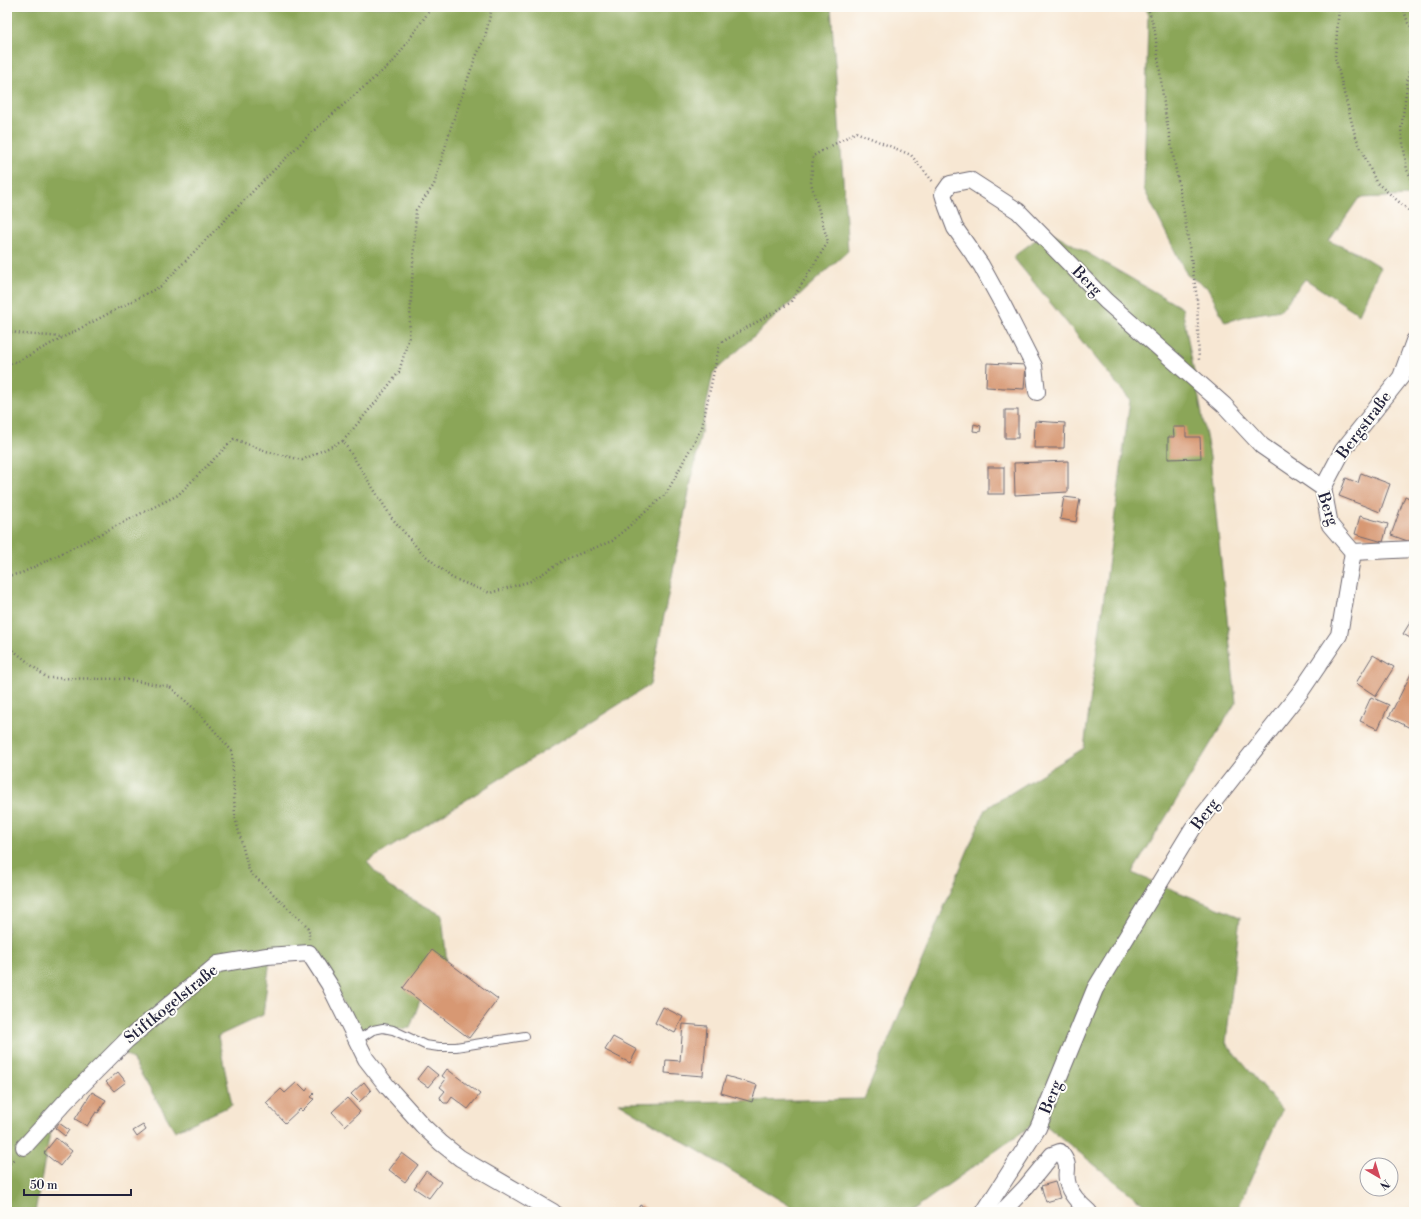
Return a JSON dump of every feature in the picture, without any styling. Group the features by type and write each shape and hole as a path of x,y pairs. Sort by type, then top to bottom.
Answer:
{"street":[{"name":"Berg","path":"943,194 950,184 970,180 1018,211 1106,301 1224,405 1262,446 1323,488 1330,525 1354,552 1339,635 1301,691 1193,828 1095,989 1038,1128 984,1212"},
{"path":"943,194 955,228 985,272 1034,366 1037,392"},
{"name":"Bergstraße","path":"1323,488 1343,450 1401,377 1414,341"},
{"path":"1354,552 1414,549"},
{"path":"309,953 329,984 356,1041 366,1058 387,1086 441,1143 460,1158 553,1212"},
{"name":"Stiftkogelstraße","path":"24,1147 66,1101 127,1040 218,964 267,956 309,953"},
{"path":"1002,1212 1025,1188 1052,1155 1060,1152 1067,1161 1068,1184 1078,1202 1089,1212"}],"lane":[{"path":"356,1041 372,1030 383,1028 393,1030 425,1045 439,1047 456,1047 525,1036"}],"path":[{"path":"7,365 20,360 161,286 312,132 394,61 432,7"},
{"path":"7,576 22,573 178,495 234,439 266,451 302,460 343,441 399,372 409,337 416,210 434,185 469,76 485,37 492,7"},
{"path":"1148,7 1155,32 1165,112 1184,213 1197,298 1199,383"},
{"path":"1339,7 1336,57 1355,135 1376,182 1414,216"},
{"path":"1403,7 1408,23 1414,30"},
{"path":"1414,52 1409,71 1401,129 1407,170 1414,183"},
{"path":"343,441 392,518 420,552 452,578 490,593 531,581 564,560 612,540 666,494 702,427 720,343 790,303 828,242 812,183 813,156 856,132 911,155 943,194"},
{"path":"7,331 23,334 63,337"},
{"path":"7,645 46,678 124,680 170,687 200,714 232,751 235,817 249,871 309,928 309,953"}],"green space":[{"path":"7,7 831,7 848,251 713,373 650,685 367,862 389,887 442,915 448,974 422,995 410,1028 358,1033 316,951 271,951 263,1015 218,1036 232,1105 175,1131 132,1059 111,1043 66,1101 50,1133 35,1212 7,1212"},
{"path":"1144,7 1414,7 1414,196 1359,198 1329,241 1357,253 1380,267 1359,314 1305,279 1281,310 1250,315 1225,322 1208,288 1187,275 1144,189 1148,15"},
{"path":"1048,230 1182,308 1210,457 1236,702 1132,873 1240,917 1226,1043 1282,1110 1236,1212 1153,1212 1039,1120 910,1212 800,1212 619,1103 864,1099 985,809 1084,748 1130,400 1013,257"}],"building":[{"path":"987,363 1026,365 1024,389 986,387"},
{"path":"1005,410 1018,410 1018,438 1005,438"},
{"path":"1035,421 1065,423 1064,448 1034,448"},
{"path":"974,424 981,426 980,432 973,431"},
{"path":"1173,427 1186,427 1186,437 1200,437 1201,458 1168,459 1168,437 1174,437"},
{"path":"1068,461 1068,492 1015,495 1014,463"},
{"path":"988,467 1004,467 1004,494 988,494"},
{"path":"1361,473 1390,484 1380,512 1339,496 1346,478 1358,483"},
{"path":"1405,496 1414,500 1413,543 1391,535"},
{"path":"1064,497 1080,499 1076,522 1060,519"},
{"path":"1360,516 1388,524 1383,542 1355,534"},
{"path":"1414,616 1414,640 1403,634"},
{"path":"1373,655 1394,667 1376,696 1356,683"},
{"path":"1414,668 1414,730 1389,717"},
{"path":"1371,697 1389,705 1378,729 1360,721"},
{"path":"432,950 498,999 469,1038 403,988"},
{"path":"663,1007 683,1017 675,1033 655,1023"},
{"path":"683,1024 707,1026 703,1076 665,1073 666,1060 680,1061"},
{"path":"613,1037 637,1050 630,1063 605,1050"},
{"path":"427,1066 438,1075 428,1087 417,1079"},
{"path":"447,1069 480,1094 468,1109 452,1097 448,1103 444,1103 441,1100 440,1097 445,1091 440,1087 446,1079 442,1076"},
{"path":"118,1072 126,1082 114,1091 106,1082"},
{"path":"726,1076 757,1085 752,1102 721,1093"},
{"path":"297,1082 306,1091 308,1088 314,1094 311,1097 314,1099 302,1111 300,1109 285,1123 266,1103 281,1089 285,1093"},
{"path":"364,1082 371,1091 359,1102 351,1094"},
{"path":"92,1092 106,1100 98,1113 96,1112 87,1126 75,1119"},
{"path":"347,1098 360,1112 345,1126 332,1112"},
{"path":"59,1123 69,1130 65,1136 55,1128"},
{"path":"143,1125 146,1130 137,1137 133,1131"},
{"path":"56,1138 72,1151 60,1166 44,1153"},
{"path":"402,1153 418,1165 405,1182 389,1170"},
{"path":"426,1171 441,1182 429,1198 414,1188"},
{"path":"1055,1182 1060,1198 1046,1202 1041,1186"},
{"path":"640,1205 652,1212 636,1212"}]}
